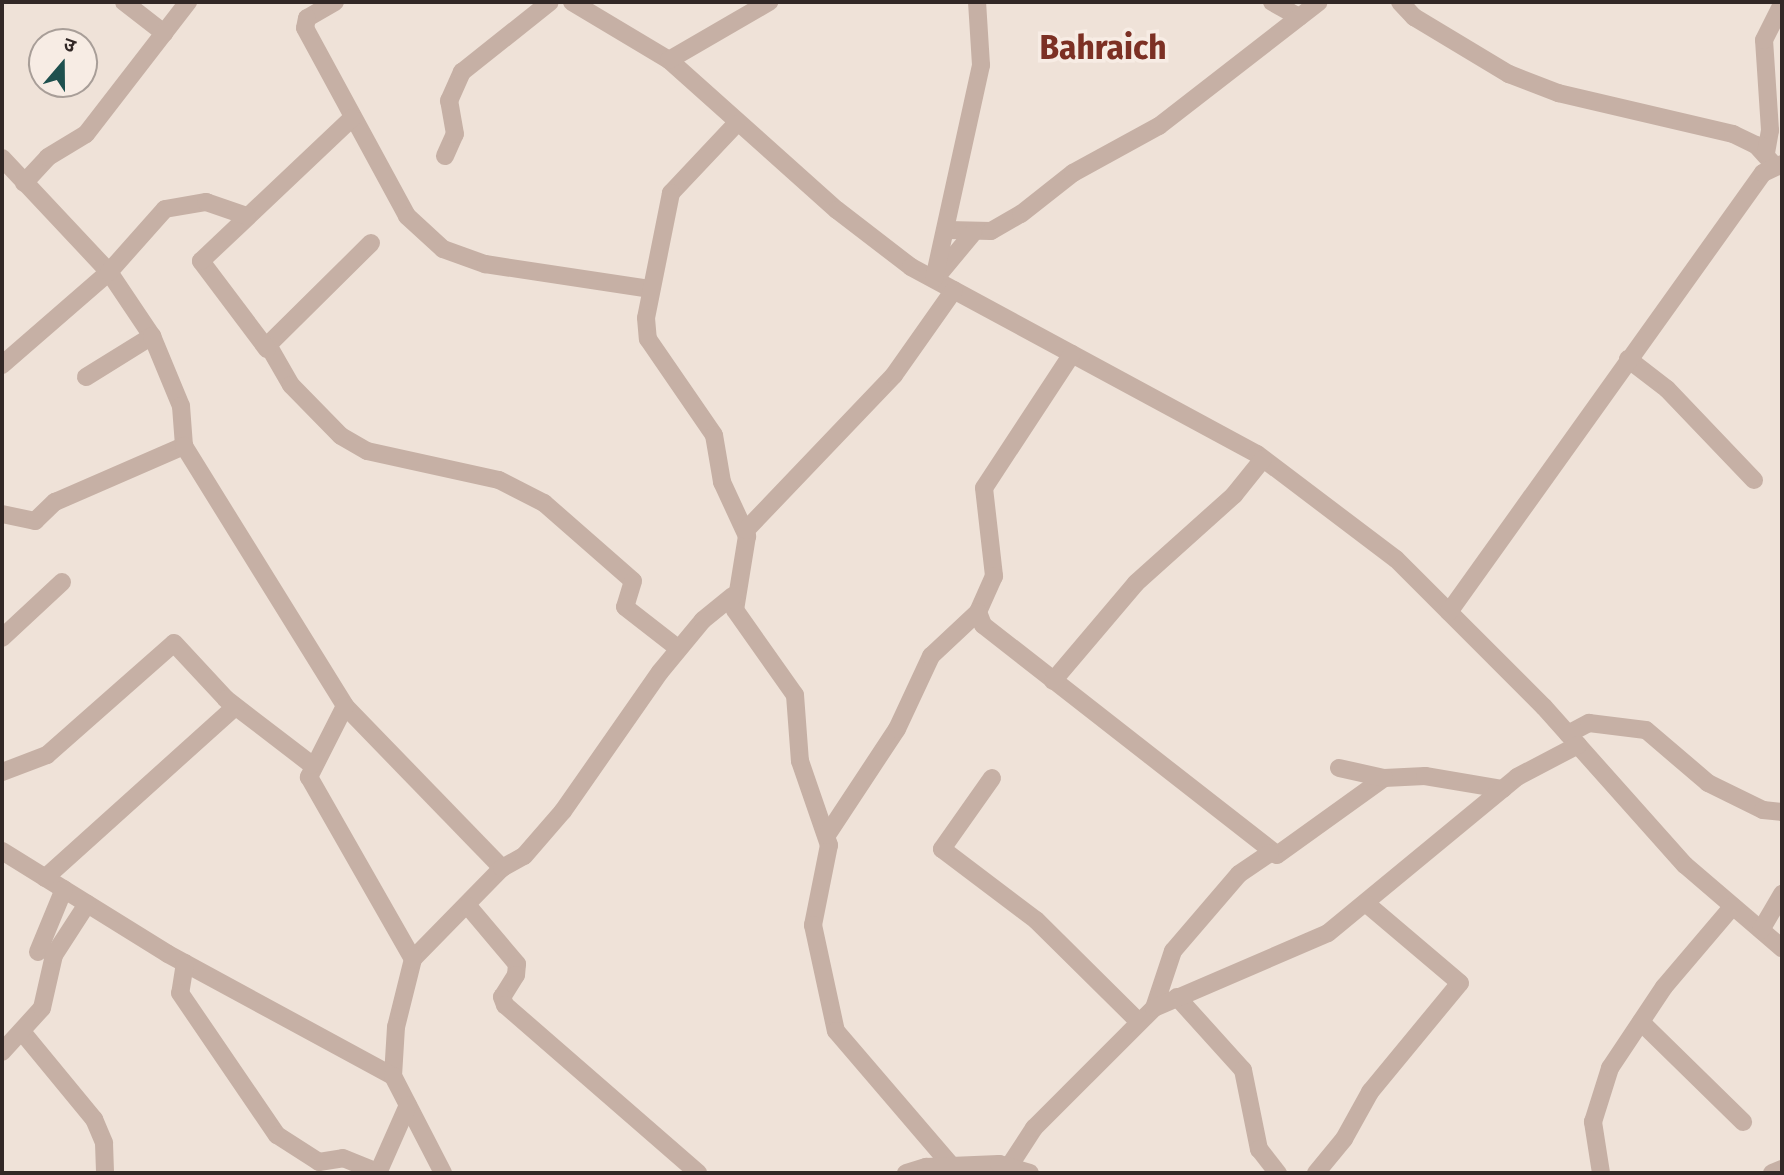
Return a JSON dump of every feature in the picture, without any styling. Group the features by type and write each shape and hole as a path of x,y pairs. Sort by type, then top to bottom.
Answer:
{"street":[{"path":"124,2 164,33"},
{"path":"24,183 48,157 86,134 188,2"},
{"path":"335,2 304,23 352,118 407,216 443,249 485,264 651,289"},
{"path":"445,156 455,134 449,101 462,72 550,2"},
{"path":"572,2 669,60 736,124 837,210 934,279 1263,459 1396,559 1573,740 1685,865 1782,948"},
{"path":"669,60 769,2"},
{"path":"934,279 948,230 981,65 977,2"},
{"path":"1272,2 1299,17"},
{"path":"948,230 973,233 991,231 1095,159 1158,126 1319,2"},
{"path":"1400,2 1414,18 1509,74 1558,93 1704,125 1751,142 1774,161"},
{"path":"1449,612 1628,359 1774,161 1765,40 1782,4"},
{"path":"352,118 201,261 306,404 353,444 518,486 572,522 633,581 625,607 679,649"},
{"path":"736,124 671,193 651,289 648,339 714,435 722,482 746,530"},
{"path":"1746,161 1751,142"},
{"path":"2,158 109,272 152,336 181,406 184,446 345,706 502,868"},
{"path":"2,365 109,272 165,209 206,202 247,216"},
{"path":"934,279 973,233"},
{"path":"267,349 371,243"},
{"path":"951,1165 836,1031 813,925 829,866 827,835 800,761 792,683 743,622 733,596 746,530 894,375 954,290"},
{"path":"86,377 152,336"},
{"path":"827,835 897,729 931,656 978,612 994,576 984,501 989,474 1073,354"},
{"path":"1628,359 1667,389 1754,480"},
{"path":"2,514 36,521 55,502 184,446"},
{"path":"1053,681 1136,583 1234,495 1263,459"},
{"path":"2,638 62,582"},
{"path":"443,1173 393,1076 396,1027 413,959 468,906 502,868 524,856 563,811 702,620 733,596"},
{"path":"978,612 983,625 1270,853 1282,855 1384,778"},
{"path":"2,772 47,755 168,644 181,646 236,708 312,765"},
{"path":"345,706 312,765 309,777 413,959"},
{"path":"45,878 236,708"},
{"path":"1010,1165 1034,1128 1138,1021 1154,1008 1177,996 1307,945 1367,904 1503,789 1573,740 1590,723 1646,730 1708,783 1763,810 1782,812"},
{"path":"1339,768 1384,778 1425,776 1503,789"},
{"path":"992,778 944,839 942,849 1036,920 1138,1021"},
{"path":"2,851 185,963 393,1076"},
{"path":"1154,1008 1173,951 1239,874 1270,853"},
{"path":"38,953 64,889"},
{"path":"1761,930 1782,894"},
{"path":"2,1052 23,1033 41,1008 54,955 87,904"},
{"path":"1316,1173 1344,1139 1370,1091 1460,983 1367,904"},
{"path":"468,906 517,964 516,975 502,997 505,1005 698,1173"},
{"path":"1601,1173 1593,1122 1611,1068 1641,1022 1733,906"},
{"path":"185,963 180,993 254,1105 277,1135 303,1155 318,1161 337,1160 378,1173 408,1105"},
{"path":"1177,996 1243,1070 1259,1149 1279,1173"},
{"path":"1641,1022 1743,1122"},
{"path":"23,1033 94,1119 104,1143 105,1173"},
{"path":"324,1173 337,1160"},
{"path":"906,1173 951,1165 1010,1165 1030,1173"},
{"path":"1772,1173 1782,1168"}],"district":[{"name":"Bahraich","path":"1103,47"}]}
